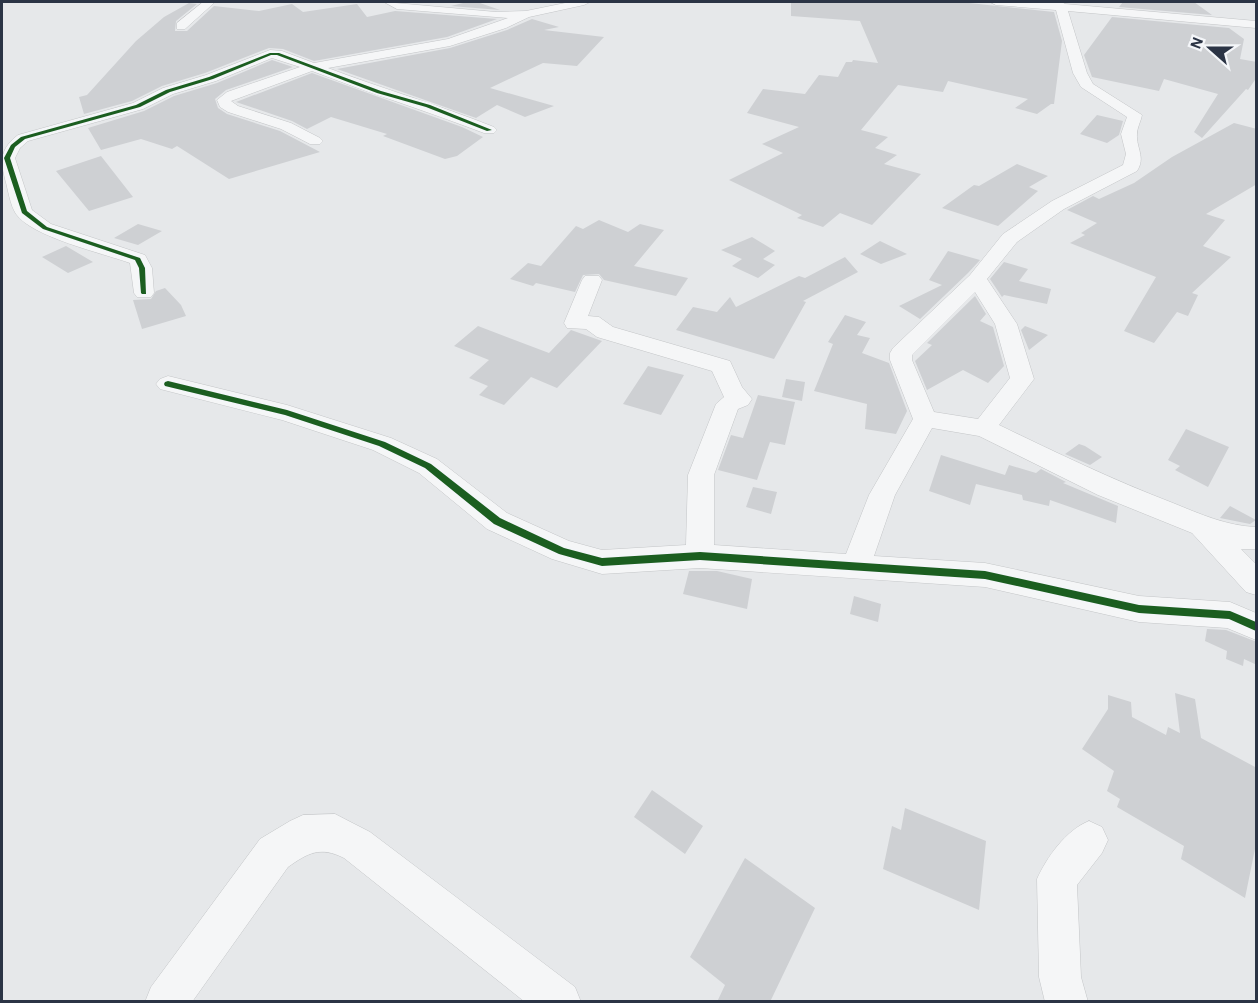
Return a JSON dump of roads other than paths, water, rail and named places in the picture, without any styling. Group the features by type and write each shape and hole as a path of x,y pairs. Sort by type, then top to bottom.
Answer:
{"street":[{"path":"181,26 207,3 225,2"},
{"path":"390,2 397,6 460,10 478,14 526,14 584,2"},
{"path":"996,2 1058,4 1257,24"},
{"path":"925,419 901,360 901,353 977,279 1010,238 1058,205 1131,168 1134,154 1129,134 1135,115 1088,87 1080,73 1058,4"},
{"path":"315,141 286,126 233,109 225,104 224,100 232,95 312,67 473,36 501,28 526,14"},
{"path":"144,293 142,268 138,259 45,228 24,212 7,158 13,146 23,138 138,106 168,91 212,78 270,54 278,54 379,92 428,106 489,130"},
{"path":"977,279 1006,324 1022,379 984,428"},
{"path":"592,280 575,323 591,322 605,332 722,366 732,391 740,399 728,404 701,475 700,556"},
{"path":"168,384 286,412 382,444 428,466 497,520 562,551 602,562 700,556 985,575 1139,609 1230,615 1257,627"},
{"path":"925,419 984,428 1107,488 1200,525 1239,538 1257,538"},
{"path":"856,566 882,495 925,419"},
{"path":"1200,525 1257,583"},
{"path":"166,1002 274,854 303,834 335,833 357,845 560,1002"},
{"path":"1067,1002 1060,977 1057,879 1089,840"}]}
